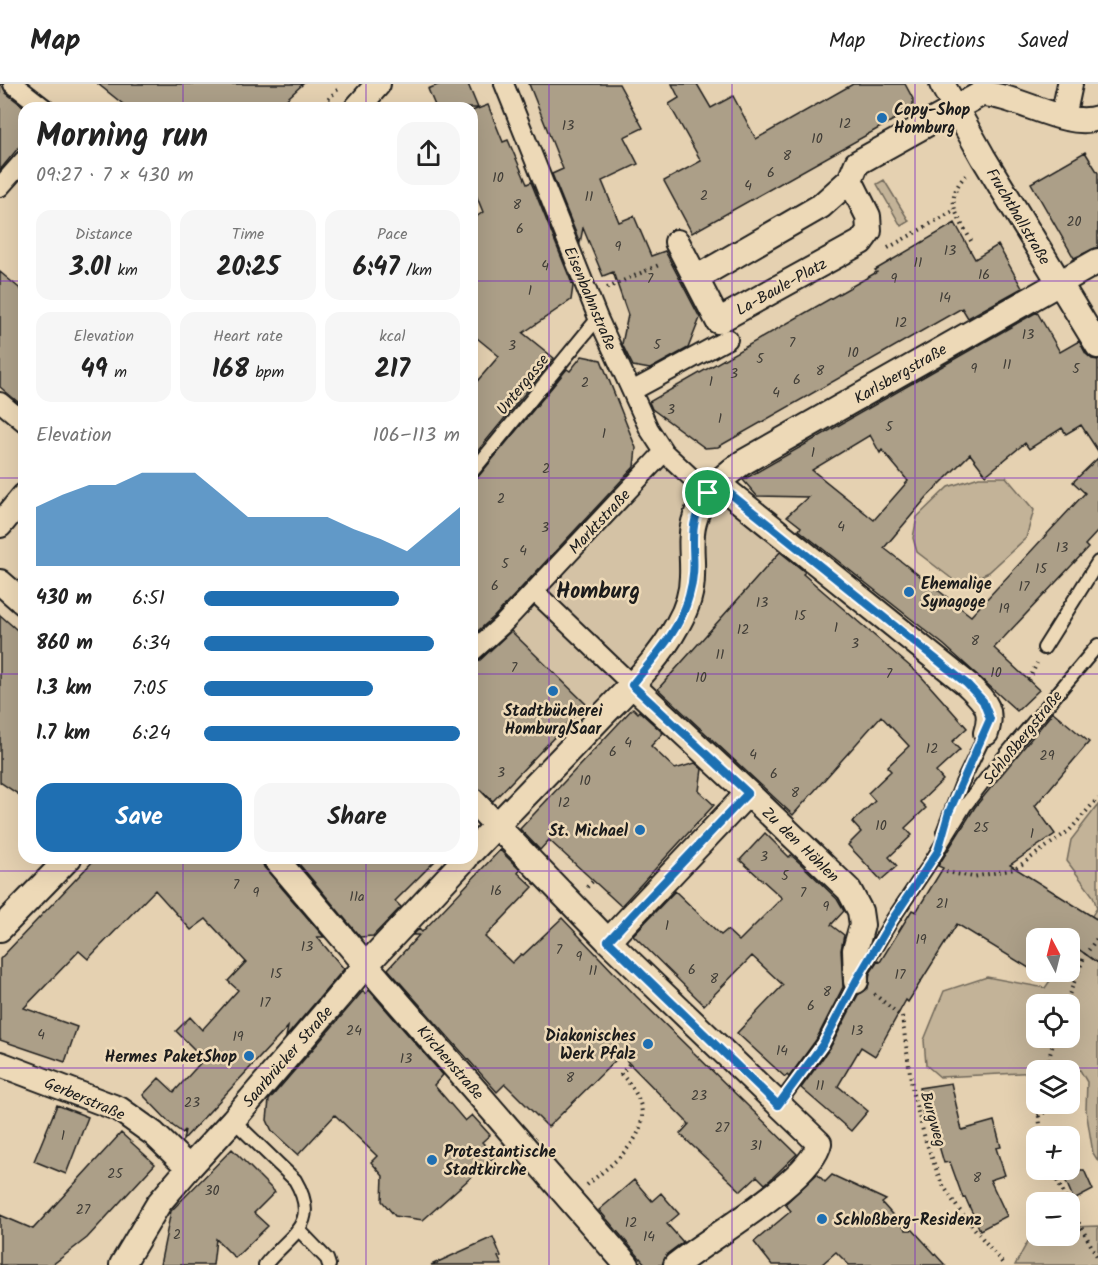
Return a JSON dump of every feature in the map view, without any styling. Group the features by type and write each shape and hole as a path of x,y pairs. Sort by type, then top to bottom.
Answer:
{"street":[{"path":"13,84 36,102"},
{"path":"362,102 378,84"},
{"name":"Eisenbahnstraße","path":"504,84 598,318 649,429 664,452 713,488"},
{"name":"Fruchthallstraße","path":"942,84 983,157 1098,346"},
{"path":"1063,117 1070,84"},
{"path":"680,248 696,278 820,206 850,180 857,163 955,108 982,89 1063,117 1083,120 1098,118"},
{"path":"0,187 18,167"},
{"name":"La-Baule-Platz","path":"696,278 718,321 861,242 869,231 868,216 850,180"},
{"name":"Karlsbergstraße","path":"713,488 742,463 1098,261"},
{"name":"La-Baule-Platz","path":"632,391 728,339"},
{"path":"0,402 18,417"},
{"name":"Marktstraße","path":"478,647 502,625 664,452"},
{"path":"478,845 632,685 670,638 685,609 692,578 694,522 699,508 713,488 967,684 983,701 990,719 986,733"},
{"path":"0,525 18,503"},
{"path":"0,582 18,598"},
{"path":"534,591 632,685"},
{"name":"Zu den Höhlen","path":"632,685 849,890 860,911 862,926 855,950 856,981"},
{"path":"608,941 748,793"},
{"path":"478,806 608,941 819,1143 817,1152 810,1162 757,1210 730,1225 676,1265"},
{"path":"0,929 63,864"},
{"name":"Kirchenstraße","path":"280,864 627,1265"},
{"name":"Saarbrücker Straße","path":"122,1265 159,1203 366,965 460,864"},
{"name":"Gerberstraße","path":"0,1064 119,1109 154,1134 189,1168"}],"lane":[{"name":"Untergasse","path":"478,465 598,318"},
{"path":"1044,648 1098,562"},
{"name":"Schloßbergstraße","path":"778,1105 823,1044 892,920 965,806 1098,645"},
{"path":"938,851 949,812 986,733"},
{"path":"233,1120 295,1180 302,1192 305,1220 299,1230 265,1265"},
{"path":"299,1230 327,1259 329,1265"}],"path":[{"path":"326,102 342,84"},
{"path":"971,241 952,201 955,190 983,157"},
{"path":"589,295 680,248"},
{"path":"927,868 973,877 1015,869 1070,830 1098,798"},
{"path":"1069,994 1085,955 1098,937"},
{"name":"Burgweg","path":"856,981 902,1017 913,1094 926,1142 941,1182 957,1207 1004,1265"},
{"path":"570,1199 629,1149 640,1130 640,1104 630,1083 621,1074 629,1064"},
{"path":"1040,1126 1038,1116 1041,1114"},
{"path":"1080,1225 1098,1258"}],"shaded area":[{"path":"884,180 909,221 901,226 877,184"},
{"path":"659,445 790,541 655,693 631,685 600,718 512,632 490,618"},
{"path":"979,477 1006,477 1034,510 1026,538 989,572 960,585 917,552 913,538 917,517 948,487"},
{"path":"1098,805 1098,1161 1093,1153 1086,1110 1087,1082 1080,1070 1080,1060 1026,1060 1026,1073 940,1077 926,1065 924,1040 944,991 987,977 1045,988 1049,982 1080,982 1080,934 1097,908 1093,896 1067,861 1071,840"},
{"path":"1098,1226 1098,1265 1015,1265 1026,1245 1080,1246 1080,1227"}],"building":[{"path":"0,84 2,84 6,93 18,102 18,148 0,170"},
{"path":"98,84 303,84 284,102 120,102"},
{"path":"440,84 468,84 476,102 433,102 428,89"},
{"path":"529,84 619,84 643,128 624,137 638,164 602,181 619,222 634,216 651,256 665,251 700,318 688,348 650,369 633,366 622,344 628,315 613,272 603,276 583,228 580,243 552,174 563,169"},
{"path":"672,84 697,84 711,108 733,96 756,139 853,84 905,84 913,99 913,109 692,233 664,181 701,161 669,104 679,98"},
{"path":"488,105 503,142 508,140 527,184 531,182 573,286 571,300 523,333 554,358 478,451 478,380 499,356 478,339 478,216 483,212 478,200 478,109"},
{"path":"1085,152 1098,173 1098,247 1074,258 1031,183"},
{"path":"955,223 975,259 998,245 1022,288 968,318 962,308 718,447 705,448 652,409 649,402 877,272 875,270"},
{"path":"0,272 18,287 18,402 0,387"},
{"path":"1037,312 1060,352 1079,341 1086,354 1098,360 1098,451 1081,425 1066,434 1062,428 1029,449 1025,443 986,475 970,454 927,497 884,548 971,616 1085,493 1073,482 1098,458 1098,531 1085,545 1088,548 994,648 1039,690 1017,711 944,645 799,530 801,527 787,516 808,497 757,496 743,480","holes":["870,435 880,453 882,450 908,481 874,520 812,470"]},
{"path":"582,356 601,360 636,448 634,467 494,617 478,631 478,477 567,369 570,371"},
{"path":"780,552 920,675 967,728 952,742 960,750 936,772 943,780 920,802 926,808 905,828 912,835 889,857 897,866 881,880 848,845 861,832 852,822 875,801 868,793 891,771 887,767 909,746 881,716 793,815 658,689"},
{"path":"0,615 18,631 18,794 0,782"},
{"path":"511,631 586,704 493,801 478,788 478,661"},
{"path":"633,708 663,733 651,746 675,769 695,763 702,769 699,791 714,805 621,906 549,840 540,850 520,829"},
{"path":"1053,712 1089,742 1035,806 1055,834 1010,865 1098,920 1098,963 1080,950 1080,928 1026,928 1026,966 957,924 908,1002 906,1000 875,1056 861,1047 838,1086 868,1111 851,1131 801,1088 830,1048 858,995 868,988 870,973 878,961 880,962 912,910 916,912 943,868 938,866 975,807"},
{"path":"765,833 837,899 844,911 831,925 844,935 841,950 843,987 816,1040 789,1077 787,1075 785,1077 737,1033 783,985 752,956 704,1005 633,935 675,891 721,935 727,930 739,941 782,898 740,860"},
{"path":"500,850 520,870 518,873 533,887 485,937 512,963 562,918 636,996 797,1154 770,1180 765,1184 757,1176 741,1191 680,1134 689,1124 621,1055 548,1127 505,1084 497,1092 388,969 419,935 413,935 419,929 422,932"},
{"path":"90,864 263,864 324,937 317,937 344,969 286,1037 288,1027 183,1140 185,1130 183,1133 173,1126 143,1095 159,1078 174,1092 204,1059 176,1031 190,1017 202,1030 238,990 228,981 246,962 206,919 191,930 155,890 88,959 79,951 24,1008 77,1027 65,1062 0,1040 0,959"},
{"path":"299,864 432,864 395,901 401,907 373,936 360,937"},
{"path":"369,990 443,1075 434,1085 465,1121 472,1115 490,1135 482,1142 495,1156 423,1220 395,1216 382,1201 383,1176 371,1162 377,1156 335,1115 298,1155 272,1131 267,1120 269,1100 363,991 365,994"},
{"path":"951,1083 962,1130 994,1121 1001,1147 996,1148 1005,1175 990,1180 1007,1216 980,1230 965,1197 963,1198 950,1162 944,1163 930,1115 923,1116 919,1088"},
{"path":"57,1105 88,1117 66,1174 34,1161"},
{"path":"121,1133 155,1164 87,1238 52,1265 0,1265 0,1215 33,1229"},
{"path":"232,1149 275,1192 254,1213 268,1226 235,1258 216,1239 213,1265 160,1265 171,1211"},
{"path":"1080,1170 1084,1170 1093,1190 1080,1197 1080,1192 1071,1192 1065,1180 1080,1180"},
{"path":"817,1174 825,1182 832,1175 886,1200 882,1203 906,1230 913,1230 945,1265 849,1265 836,1252 821,1265 772,1265 754,1242 791,1211 785,1204"},
{"path":"634,1180 652,1201 661,1193 679,1214 667,1224 683,1242 667,1254 662,1265 646,1265 599,1210"},
{"path":"493,1237 501,1256 498,1257 502,1265 431,1265"}],"place":[{"name":"Copy-Shop Homburg","path":"882,118"},
{"name":"Ehemalige Synagoge","path":"909,592"},
{"name":"Stadtbücherei Homburg/Saar","path":"553,691"},
{"name":"St. Michael","path":"640,830"},
{"name":"Diakonisches Werk Pfalz","path":"648,1044"},
{"name":"Hermes PaketShop","path":"249,1056"},
{"name":"Protestantische Stadtkirche","path":"432,1160"},
{"name":"Schloßberg-Residenz","path":"822,1219"}],"district":[{"name":"Homburg","path":"598,590"}],"route":[{"path":"717,483 967,684 983,701 990,719 986,733 949,812 938,851 892,920 823,1044 778,1105 608,941 748,793 632,685 670,638 685,609 692,578 694,522 708,493 717,483"}]}
